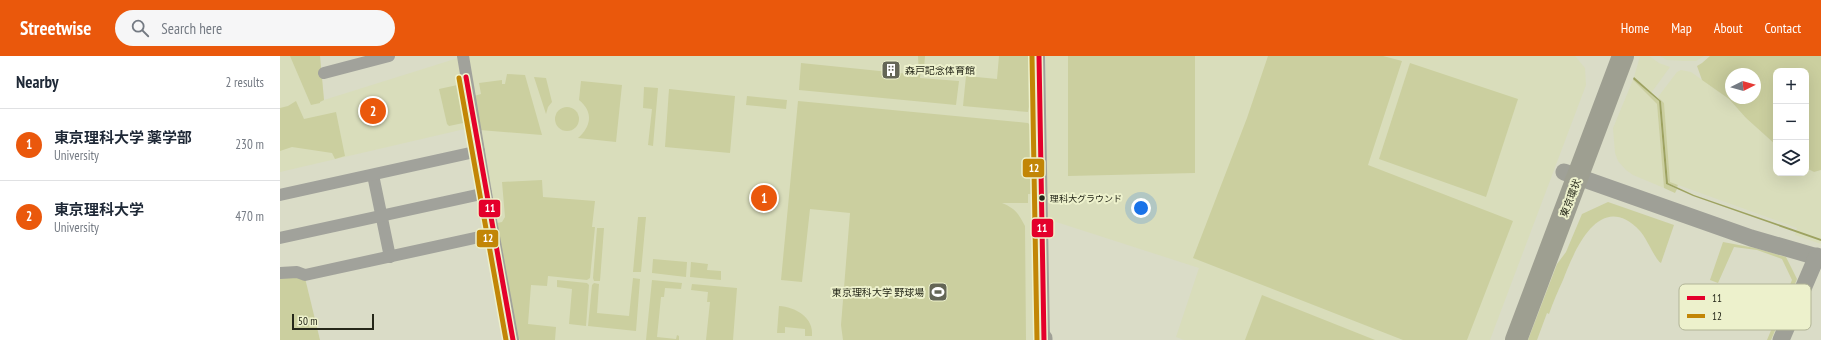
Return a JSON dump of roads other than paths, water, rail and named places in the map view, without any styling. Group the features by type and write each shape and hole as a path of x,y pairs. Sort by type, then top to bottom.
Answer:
{"highway":[{"name":"東京環状","path":"1516,340 1608,56"},
{"name":"東京環状","path":"1501,340 1571,174 1623,56"}],"street":[{"path":"324,73 389,56"},
{"path":"463,56 493,234 513,340"},
{"path":"1040,56 1044,339"},
{"path":"280,195 479,151"},
{"path":"1571,174 1752,238 1819,257 1807,284"},
{"path":"373,175 390,257"},
{"path":"280,238 486,193"},
{"path":"280,273 297,272 305,275 493,234"},
{"path":"1781,340 1786,330"}],"place":[{"name":"森戸記念体育館","path":"891,70"},
{"name":"東京理科大学","path":"373,111"},
{"name":"東京理科大学 薬学部","path":"764,198"},
{"name":"理科大グラウンド","path":"1042,198"},
{"name":"東京理科大学 野球場","path":"938,292"}]}
